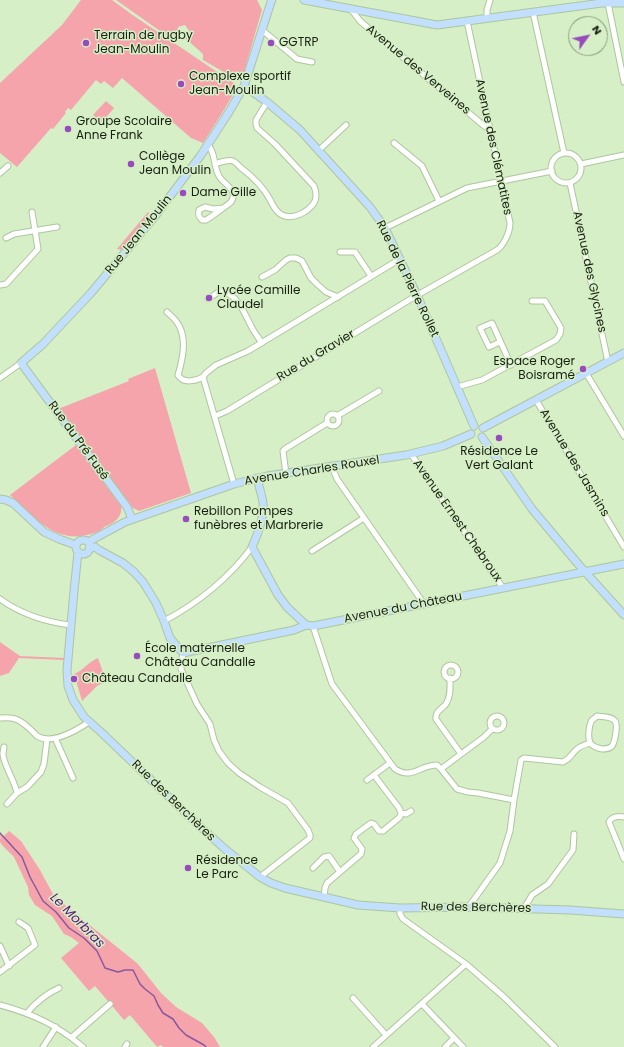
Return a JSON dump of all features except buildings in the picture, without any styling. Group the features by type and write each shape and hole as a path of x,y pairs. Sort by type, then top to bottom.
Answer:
{"street":[{"name":"Rue Jean Moulin","path":"0,378 34,352 66,320 118,262 174,191 229,112 244,86 272,0"},
{"path":"304,0 437,25 602,3 624,3"},
{"path":"488,18 487,10 490,0"},
{"path":"608,3 624,82"},
{"name":"Avenue des Verveines","path":"351,9 360,21 483,125 487,128 489,127"},
{"path":"534,12 564,153"},
{"name":"Avenue des Clématites","path":"417,295 497,250 502,246 510,227 467,21"},
{"path":"262,30 297,59 312,62"},
{"name":"Rue de la Pierre Rollet","path":"244,86 267,102 300,130 370,207 385,228 417,295 474,426"},
{"path":"215,164 228,160 234,161 254,178 265,190 275,210 287,217 294,217 314,204 316,197 314,186 276,144 257,128 256,120 267,102"},
{"path":"318,151 346,125"},
{"path":"394,143 422,166 439,201"},
{"path":"207,144 211,149 218,176 233,194 232,201 223,208"},
{"path":"564,153 568,153 576,157 581,164 582,169 578,178 570,183 560,182 553,175 553,161 564,153"},
{"path":"581,164 624,155"},
{"path":"0,173 8,166"},
{"path":"385,228 467,188 552,171"},
{"name":"Avenue des Glycines","path":"570,183 608,362"},
{"path":"0,285 6,284 38,250 32,212"},
{"path":"6,238 14,234 57,227"},
{"path":"340,252 355,252 371,276"},
{"path":"262,277 275,270 286,260 296,258 302,261 311,278 317,284 326,292 338,297"},
{"path":"167,312 177,321 182,334 183,355 178,375 182,380 190,381 199,379 216,365 243,354 400,259"},
{"path":"208,298 220,291 229,293 233,296 262,343"},
{"name":"Rue du Gravier","path":"215,416 234,407 417,295"},
{"path":"457,388 482,380 556,340 560,334 561,328 545,301 532,301"},
{"path":"500,342 489,347 480,328 492,323 511,365"},
{"path":"483,428 624,353"},
{"name":"Rue du Pré Fusé","path":"21,363 127,507 132,520"},
{"path":"586,373 624,436"},
{"path":"203,377 234,484"},
{"path":"327,423 326,419 328,416 334,414 337,416 379,391"},
{"name":"Avenue des Jasmins","path":"536,400 624,547"},
{"path":"327,423 328,425 336,426 339,420 337,416"},
{"path":"286,474 283,451 327,423"},
{"path":"482,437 476,438 471,434 474,426 478,425 483,428"},
{"path":"482,437 484,434 483,428"},
{"name":"Avenue Charles Rouxel","path":"89,545 123,523 234,484 257,478 411,454 442,446 471,434"},
{"path":"482,437 532,509 624,616"},
{"name":"Avenue Ernest Chebroux","path":"411,454 503,588"},
{"path":"332,467 337,479 424,604"},
{"path":"164,621 188,607 217,585 240,563 252,547 257,536 263,511 257,478"},
{"path":"0,499 13,503 44,532 59,539 76,544"},
{"path":"312,551 364,518"},
{"path":"76,544 80,540 85,540 89,545 123,563 143,582 164,621 170,638 183,653 182,669 196,704 210,724 219,752 239,773 288,803 308,830 310,838 262,876"},
{"path":"76,544 76,549 80,554 87,552 89,545"},
{"path":"252,547 278,595 287,607 310,625 332,684 394,769 400,773 406,774 432,765 437,765 457,789 514,800"},
{"name":"Rue des Berchères","path":"78,552 67,670 68,686 73,700 89,722 216,842 271,883 324,898 358,905 400,908 570,910 624,914"},
{"name":"Avenue du Château","path":"183,653 294,630 310,625 624,564"},
{"path":"0,599 31,616 49,622 71,624"},
{"path":"450,678 450,693 448,700 438,711 436,719 461,754"},
{"path":"597,716 609,717 615,721 617,725 614,742 610,747 605,749 596,748 590,743 588,736 593,719 597,716"},
{"path":"0,718 9,717 18,719 38,736 47,739 55,738 77,729 89,722"},
{"path":"441,769 484,737 492,729"},
{"path":"55,738 73,778"},
{"path":"7,804 17,792 27,787 41,772 44,764 47,739"},
{"path":"470,908 470,905 500,863 510,831 521,760 524,758 563,762 568,760 581,745 590,743"},
{"path":"4,747 3,758 16,786 17,792"},
{"path":"367,780 390,763"},
{"path":"324,898 325,888 328,883 361,854 362,849 354,838 356,834 371,822 379,831 383,831 400,817 401,813 399,808 374,775"},
{"path":"401,813 406,814 411,811"},
{"path":"623,856 609,822 616,816 624,817"},
{"path":"526,909 526,905 532,895 548,884 573,850 574,834"},
{"path":"313,868 324,857 328,856 340,872"},
{"path":"400,908 400,914 403,919 466,964 504,997 555,1047"},
{"path":"0,972 36,945 28,928 19,922"},
{"path":"0,946 9,966"},
{"path":"373,1047 466,964"},
{"path":"27,1013 34,1004 48,993 59,988"},
{"path":"353,998 386,1035"},
{"path":"72,1037 110,1004"},
{"path":"422,1004 463,1047"},
{"path":"0,1005 27,1013 56,1026 83,1047"},
{"path":"43,1047 56,1026"},
{"path":"445,1047 454,1038"}],"shaded area":[{"name":"Complexe sportif Jean-Moulin","path":"81,0 112,0 235,84 236,89 203,143 191,138 122,78 113,88 104,81 101,84 96,80 71,110 68,108 65,112 66,113 53,129 51,128 17,167 0,153 0,83 62,25"},
{"path":"116,0 257,0 262,10 241,82 203,60 203,54 185,38 190,32 185,25 178,27 179,32 170,38"},
{"path":"106,101 114,108 102,122 93,115"},
{"path":"148,212 149,213 140,229 123,250 117,249"},
{"path":"155,368 191,493 139,511 133,508 58,409 129,381 128,379"},
{"path":"76,445 121,506 121,513 117,519 99,531 78,536 66,536 55,532 36,519 10,495"},
{"path":"0,642 20,656 64,658 64,660 19,658 9,673 0,676"},
{"path":"98,658 106,681 97,686 82,701 74,674"},
{"path":"9,831 21,841 40,870 53,894 138,964 161,993 176,1007 202,1023 220,1047 163,1047 161,1045 157,1047 130,1015 124,1020 95,986 89,991 61,958 79,943 64,934 52,916 35,905 29,895 28,887 14,857 0,842 0,833 3,837"}],"waterway":[{"name":"Le Morbras","path":"0,833 22,857 30,877 43,901 56,912 69,928 84,938 97,951 105,968 118,972 133,970 140,984 154,996 163,1013 173,1019 186,1035 206,1047"}],"place":[{"name":"Terrain de rugby Jean-Moulin","path":"86,43"},
{"name":"GGTRP","path":"271,43"},
{"name":"Complexe sportif Jean-Moulin","path":"181,84"},
{"name":"Groupe Scolaire Anne Frank","path":"68,129"},
{"name":"Collège Jean Moulin","path":"131,164"},
{"name":"Dame Gille","path":"183,193"},
{"name":"Lycée Camille Claudel","path":"209,298"},
{"name":"Espace Roger Boisramé","path":"583,369"},
{"name":"Résidence Le Vert Galant","path":"499,438"},
{"name":"Rebillon Pompes funèbres et Marbrerie","path":"186,519"},
{"name":"École maternelle Château Candalle","path":"137,656"},
{"name":"Château Candalle","path":"74,679"},
{"name":"Résidence Le Parc","path":"188,868"}]}
